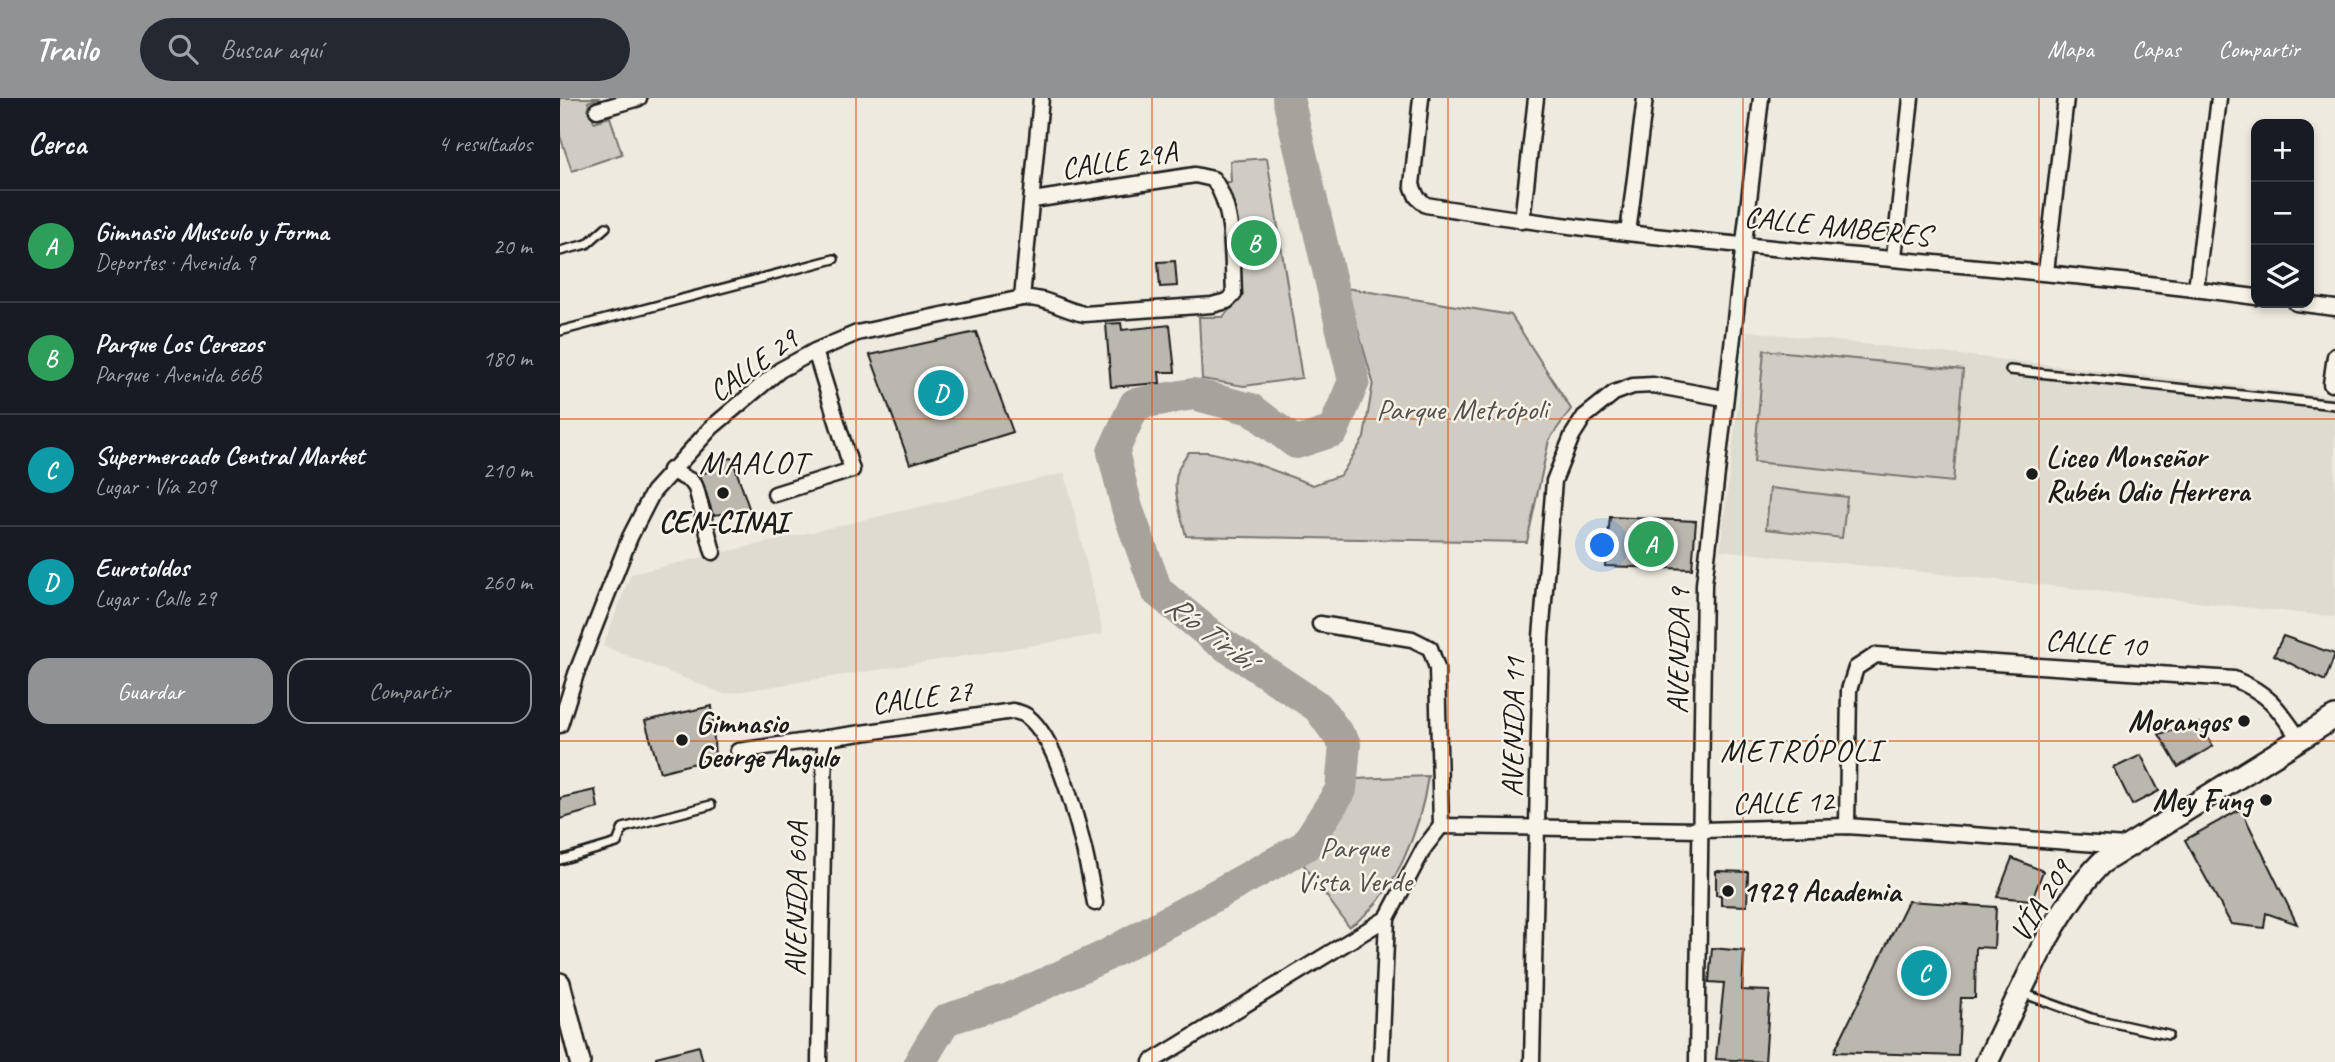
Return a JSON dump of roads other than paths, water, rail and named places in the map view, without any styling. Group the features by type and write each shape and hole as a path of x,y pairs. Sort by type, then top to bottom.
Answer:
{"main road":[{"name":"VÍA 209","path":"1987,1062 2063,911 2080,884 2101,863 2333,717"}],"street":[{"path":"597,110 639,98"},
{"path":"1022,298 1041,98"},
{"name":"CALLE AMBERES","path":"1421,98 1412,185 1416,197 1426,205 1522,221 1628,233 2046,272 2251,296"},
{"path":"1522,221 1536,98"},
{"path":"1628,233 1645,98"},
{"name":"AVENIDA 9","path":"1697,1062 1703,606 1724,398 1761,98"},
{"path":"1894,257 1911,98"},
{"path":"2046,272 2066,98"},
{"path":"2196,289 2219,98"},
{"name":"CALLE 29A","path":"1033,200 1195,175 1213,178 1222,191 1232,244 1234,293"},
{"name":"CALLE 29","path":"560,726 576,674 630,537 653,492 710,428 780,370 814,351 870,330 1022,298 1041,297 1068,311 1084,314 1212,305 1227,301 1234,293"},
{"path":"2314,305 2335,308"},
{"path":"775,494 852,470 814,351"},
{"path":"2332,384 2335,356"},
{"name":"AVENIDA 11","path":"1532,1062 1541,637 1553,481 1572,436 1595,406 1633,386 1653,385 1724,398"},
{"path":"670,470 691,481 696,488 713,552"},
{"path":"1320,624 1412,639 1430,648 1437,668 1441,826 1424,848 1387,918 1381,1062"},
{"name":"CALLE 10","path":"1847,826 1849,690 1852,677 1863,661 1876,655 2234,679 2260,690 2281,711 2300,740"},
{"name":"CALLE 27","path":"738,751 1013,710 1028,717 1043,737 1060,770 1079,830 1095,903"},
{"name":"AVENIDA 60A","path":"819,1062 825,738"},
{"name":"CALLE 12","path":"1441,826 1536,830 1702,830 1847,826 2126,846"},
{"path":"1152,1062 1387,918"},
{"path":"560,983 580,1062"}],"lane":[{"path":"560,251 587,244 606,227"},
{"path":"560,331 834,259"},
{"path":"2010,370 2335,405"},
{"path":"560,860 617,843 623,828 711,805"},
{"path":"2021,993 2091,1018 2168,1035"}],"waterway":[{"name":"Río Tiribí","path":"920,1062 945,1020 1009,1000 1105,956 1305,846 1341,790 1345,744 1318,707 1217,640 1157,591 1127,508 1113,452 1135,404 1193,394 1251,409 1296,443 1333,431 1354,381 1288,98"}],"place":[{"name":"Parque Los Cerezos","path":"1254,243"},
{"name":"Eurotoldos","path":"941,393"},
{"name":"Liceo Monseñor Rubén Odio Herrera","path":"2032,474"},
{"name":"CEN-CINAI","path":"723,493"},
{"name":"Gimnasio Musculo y Forma","path":"1651,544"},
{"name":"Morangos","path":"2244,721"},
{"name":"Gimnasio George Angulo","path":"682,740"},
{"name":"Mey Fung","path":"2266,800"},
{"name":"1929 Academia","path":"1728,891"},
{"name":"Supermercado Central Market","path":"1924,973"}],"district":[{"name":"MAALOT","path":"754,462"},
{"name":"METRÓPOLI","path":"1801,750"}],"park label":[{"name":"Parque Metrópoli","path":"1462,409"},
{"name":"Parque Vista Verde","path":"1354,864"}]}
